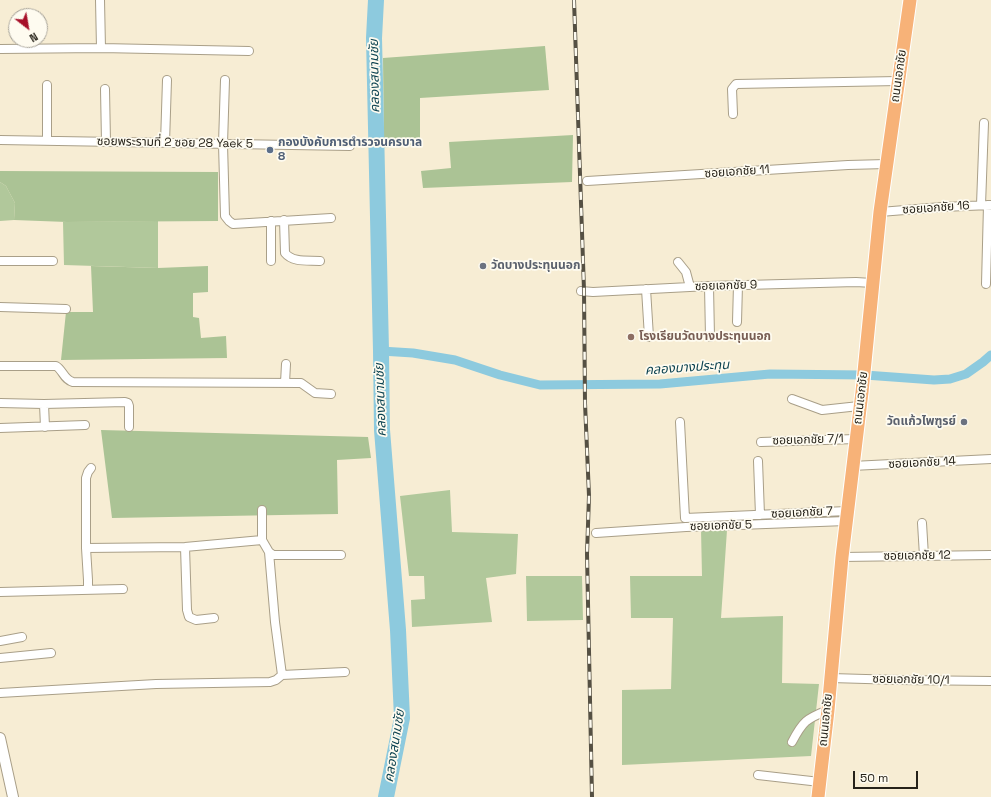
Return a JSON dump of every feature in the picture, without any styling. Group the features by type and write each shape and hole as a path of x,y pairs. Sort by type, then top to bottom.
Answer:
{"main road":[{"name":"ถนนเอกชัย","path":"818,797 828,710 842,557 859,406 862,392 880,212 910,0"}],"street":[{"path":"100,0 101,48"},
{"path":"0,49 101,48 249,51"},
{"path":"165,143 167,80"},
{"path":"226,80 223,144 225,216 233,224 331,218"},
{"path":"734,114 732,89 736,84 898,81"},
{"path":"47,85 47,141"},
{"path":"106,89 106,142"},
{"path":"984,123 987,205 986,284"},
{"name":"ซอยพระรามที่ 2 ซอย 28 Yaek 5","path":"0,140 350,146"},
{"name":"ซอยเอกชัย 11","path":"587,181 886,164"},
{"name":"ซอยเอกชัย 16","path":"880,212 987,205"},
{"path":"284,220 285,253 289,258 295,260 320,261"},
{"path":"271,221 271,261"},
{"path":"0,261 52,261"},
{"path":"678,262 686,272 690,287"},
{"name":"ซอยเอกชัย 9","path":"581,291 593,292 738,285 856,282 872,283"},
{"path":"737,322 738,285"},
{"path":"709,286 710,337"},
{"path":"646,289 649,337"},
{"path":"0,307 66,309"},
{"path":"285,383 286,364"},
{"path":"0,366 56,366 62,374 72,382 301,383 309,390 331,394"},
{"path":"792,399 822,410 859,406"},
{"path":"0,403 44,404 125,402 129,406 129,427"},
{"path":"44,404 45,427"},
{"name":"ซอยเอกชัย 7","path":"680,422 685,518 760,515 847,516"},
{"path":"0,428 85,426"},
{"name":"ซอยเอกชัย 7/1","path":"761,442 856,439"},
{"name":"ซอยเอกชัย 14","path":"852,466 991,459"},
{"path":"758,461 760,515"},
{"path":"88,589 86,548 86,478 91,468"},
{"path":"262,510 262,540 269,552 275,622 282,675"},
{"name":"ซอยเอกชัย 5","path":"596,533 847,516"},
{"path":"922,523 924,556"},
{"path":"86,548 185,547 262,540"},
{"path":"185,547 187,610 189,617 196,620 214,618"},
{"path":"269,552 273,555 341,555"},
{"name":"ซอยเอกชัย 12","path":"842,557 991,555"},
{"path":"0,592 123,589"},
{"path":"0,641 22,637"},
{"path":"0,658 51,653"},
{"path":"0,693 156,684 270,682 276,680 282,675 345,672"},
{"name":"ซอยเอกชัย 10/1","path":"831,678 991,681"},
{"path":"792,742 801,726 810,717 828,710"},
{"path":"0,740 13,797"},
{"path":"758,775 820,782"}],"green space":[{"path":"545,46 549,90 420,98 420,144 384,148 383,58"},
{"path":"573,135 572,182 423,188 421,171 451,168 449,142"},
{"path":"0,171 218,172 218,221 67,222 14,220 15,203 6,186 0,182"},
{"path":"0,182 6,186 15,203 14,220 0,221"},
{"path":"158,221 158,268 64,265 63,222"},
{"path":"91,266 158,268 208,266 208,292 193,293 193,317 199,318 201,338 226,336 227,358 61,360 66,312 93,312"},
{"path":"101,430 368,437 371,458 337,460 338,514 112,518"},
{"path":"450,490 452,532 518,534 516,574 486,578 492,622 412,627 411,600 425,599 424,576 409,576 400,496"},
{"path":"701,529 727,530 721,618 783,616 782,683 819,684 811,756 622,765 622,690 671,689 673,618 631,618 630,576 702,576"},
{"path":"526,576 582,576 583,620 527,621"}],"waterway":[{"name":"คลองสนามชัย","path":"376,0 374,38 382,430 398,630 402,718 386,797"},
{"name":"คลองบางประทุน","path":"381,351 413,353 455,360 500,375 540,385 660,384 770,374 865,375 934,380 950,379 966,374 991,355"}],"railway":[{"path":"574,0 584,290 585,403 589,496 587,554 592,797"}],"place":[{"name":"กองบังคับการตำรวจนครบาล 8","path":"270,150"},
{"name":"วัดบางประทุนนอก","path":"483,266"},
{"name":"โรงเรียนวัดบางประทุนนอก","path":"631,337"},
{"name":"วัดแก้วไพฑูรย์","path":"964,422"}]}
